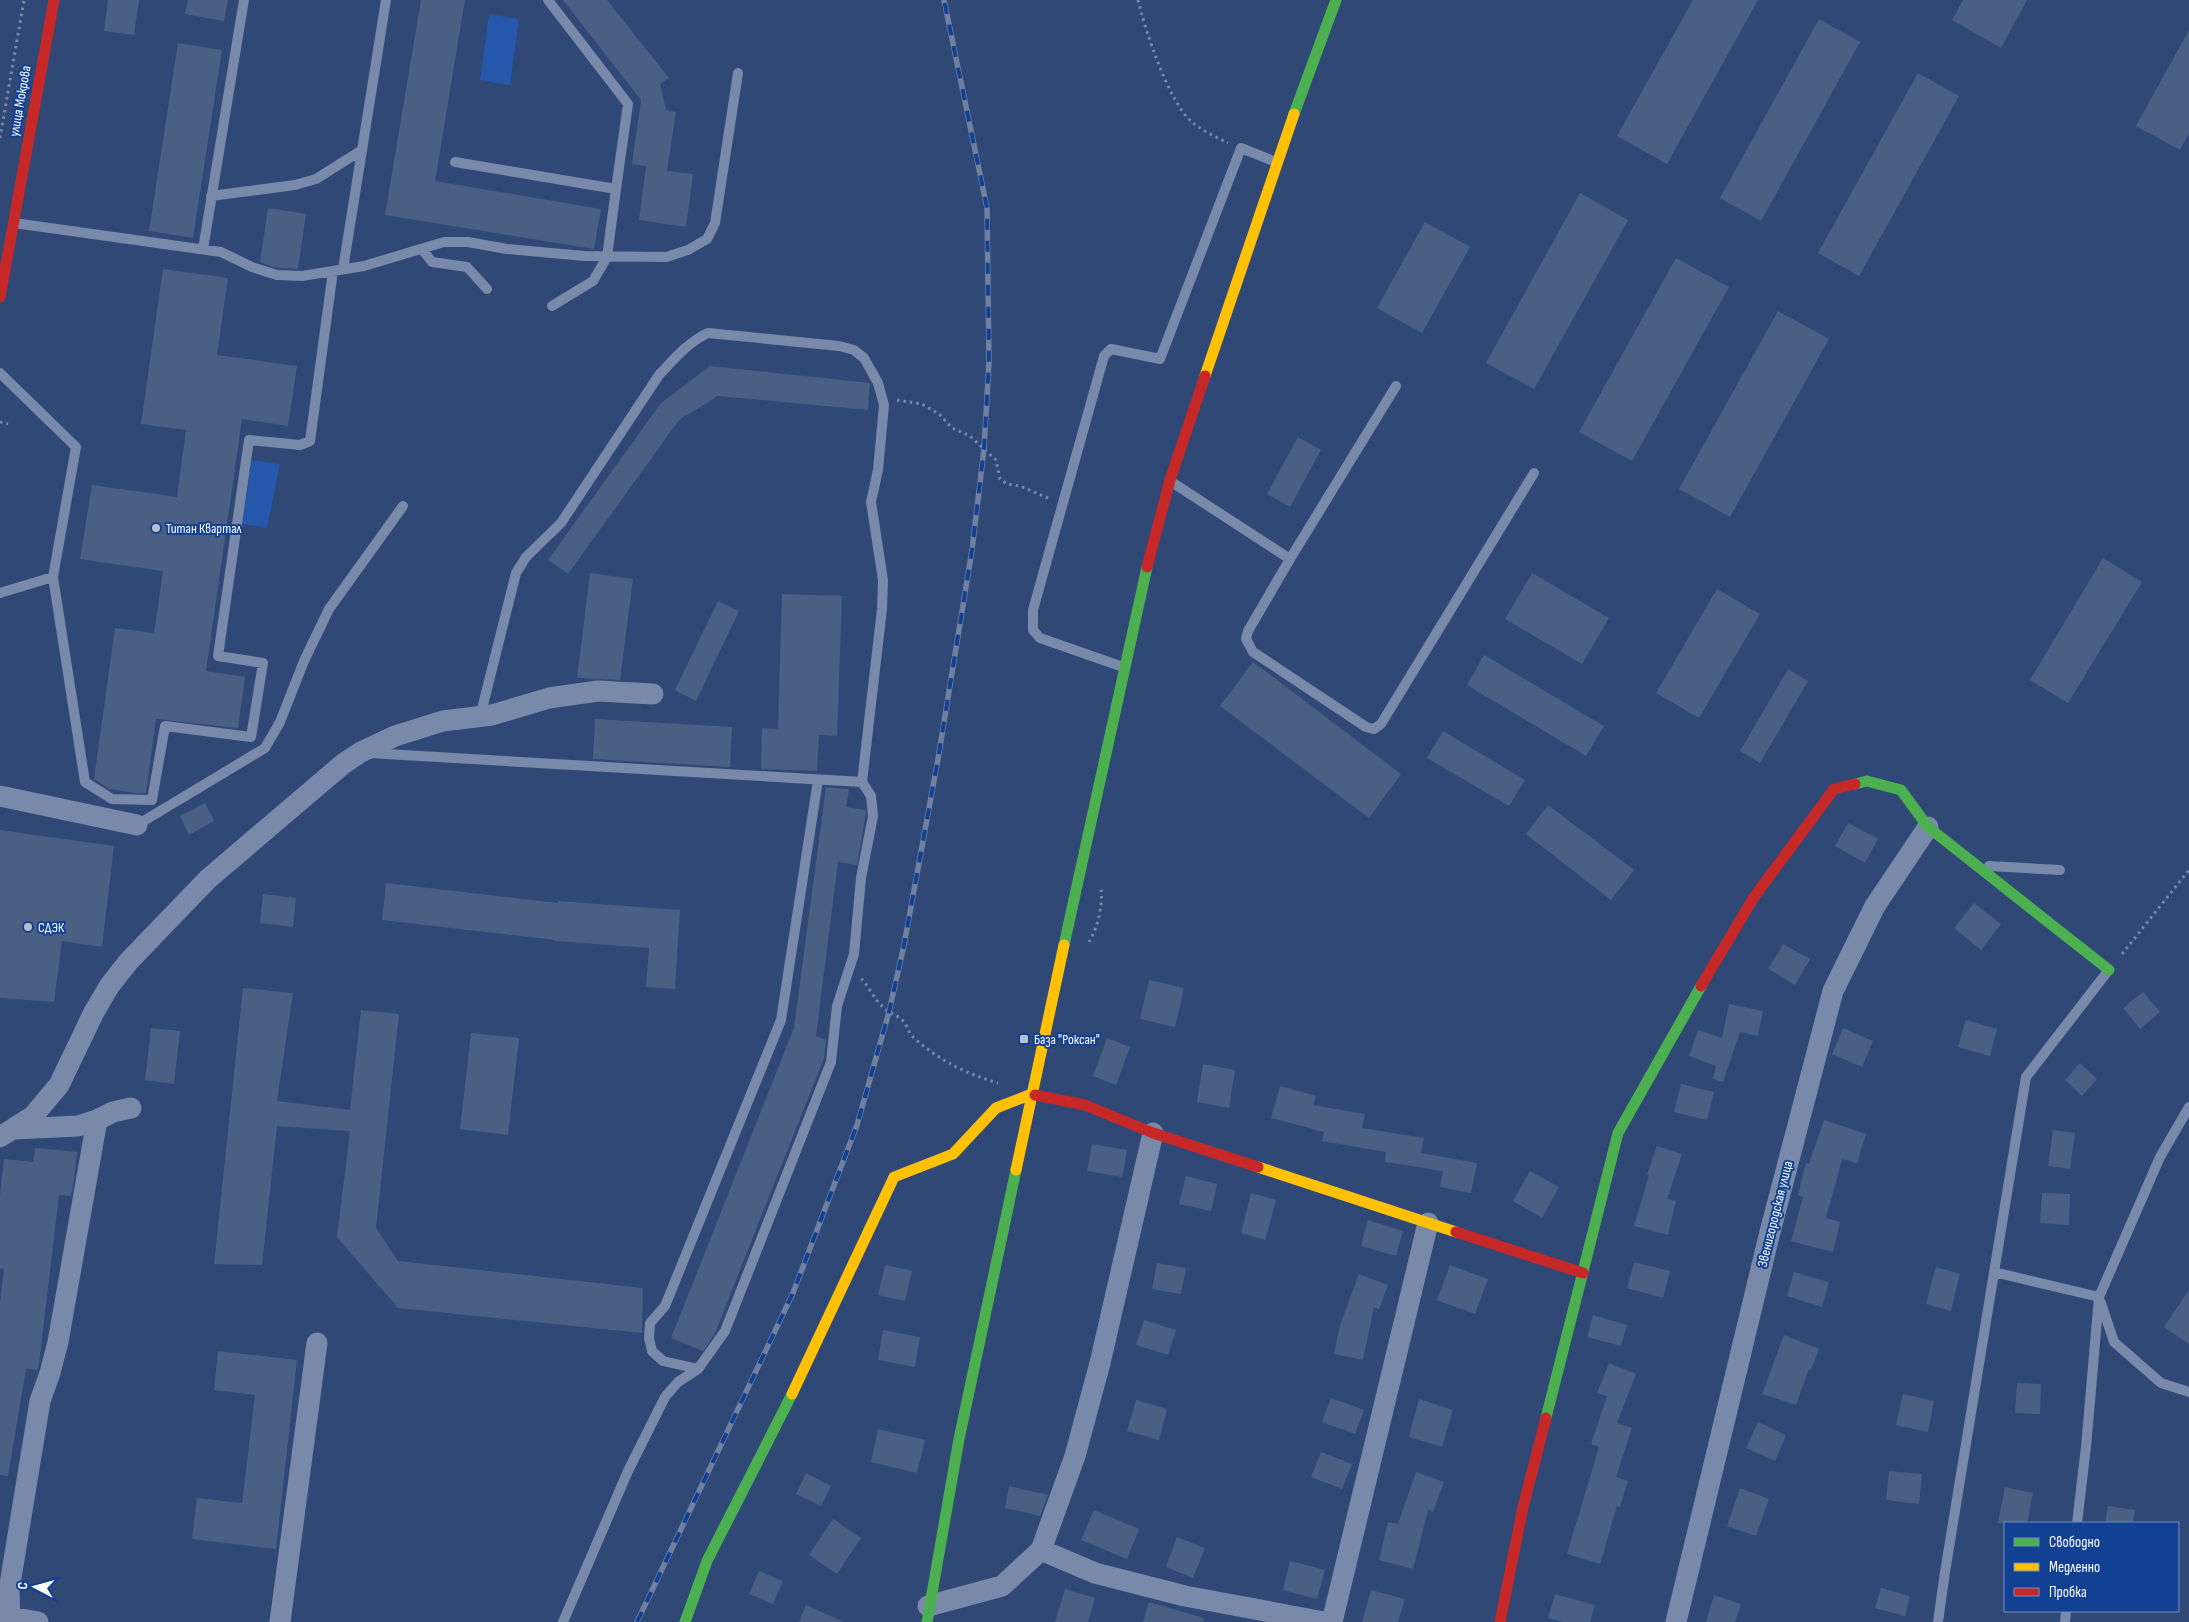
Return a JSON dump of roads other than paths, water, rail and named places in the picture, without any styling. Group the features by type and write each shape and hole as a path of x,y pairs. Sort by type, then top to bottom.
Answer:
{"street":[{"name":"улица Мокрова","path":"0,297 54,0"},
{"path":"927,1614 960,1439 1032,1094 1127,668 1155,532 1170,480 1277,163 1307,75 1336,0"},
{"path":"8,1133 33,1116 59,1085 94,1012 110,985 129,961 208,879 319,782 361,752 395,736 443,721 492,716 549,698 588,692 653,694"},
{"path":"1500,1622 1523,1507 1618,1133 1688,1008 1754,896 1834,789 1867,781 1901,790 1928,827 2109,970"},
{"path":"0,796 137,825"},
{"name":"Звенигородская улица","path":"1676,1622 1769,1236 1833,991 1875,906 1928,827"},
{"path":"685,1622 690,1602 720,1531 756,1466 894,1177 953,1154 996,1108 1032,1094 1085,1105 1153,1133 1583,1273"},
{"path":"8,1133 78,1126 114,1112 131,1108"},
{"path":"38,1622 7,1618 9,1590 40,1401 58,1342 97,1120"},
{"path":"927,1614 1002,1586 1041,1550 1076,1456 1100,1363 1153,1133"},
{"path":"1332,1622 1428,1223"},
{"path":"280,1622 317,1343"},
{"path":"1041,1550 1095,1573 1185,1596 1324,1622"}],"lane":[{"path":"203,249 244,0"},
{"path":"0,373 76,446 53,577 85,782 112,799 152,800 165,726 251,737 263,663 218,656 249,440 300,445 310,441 338,270 362,150 386,0"},
{"path":"548,0 628,104 607,257 593,281 552,306"},
{"path":"13,223 221,252 252,267 276,275 302,276 364,266 444,242 468,242 507,249 607,257 666,257 688,250 707,239 715,223 738,72"},
{"path":"1127,668 1040,638 1033,630 1033,610 1104,356 1111,349 1160,360 1240,148 1277,163"},
{"path":"211,196 295,186 316,179 362,150"},
{"path":"455,162 616,189"},
{"path":"422,248 432,262 467,267 487,288"},
{"path":"480,717 516,573 526,557 561,523 659,375 692,341 708,334 839,346 854,350 864,358 878,384 884,405 883,434 871,502 884,580 862,782 871,796 873,816 861,878 854,954 836,1006 831,1062 725,1331 698,1369 678,1382 665,1397 628,1471 563,1622"},
{"path":"1396,386 1290,559 1248,631 1246,639 1253,652 1366,727 1374,729 1381,724 1534,473"},
{"path":"1170,480 1290,559"},
{"path":"137,825 265,748 280,722 304,661 329,609 403,506"},
{"path":"0,593 53,577"},
{"path":"361,752 862,782"},
{"path":"698,1369 663,1361 652,1351 648,1338 650,1323 665,1306 781,1020 818,780"},
{"path":"1976,866 2060,870"},
{"path":"1938,1622 2026,1077 2109,970"},
{"path":"2077,1522 2086,1447 2099,1297 2160,1157 2189,1107"},
{"path":"1994,1272 2099,1297"},
{"path":"2099,1297 2114,1342 2161,1383 2189,1392"}],"railway":[{"path":"637,1622 793,1293 857,1125 889,1012 904,945 938,759 972,550 984,449 989,362 987,208 944,0"}],"place":[{"name":"Титан Квартал","path":"156,528"},
{"name":"СДЭК","path":"28,927"},
{"name":"База \"Роксан\"","path":"1024,1039"}]}
